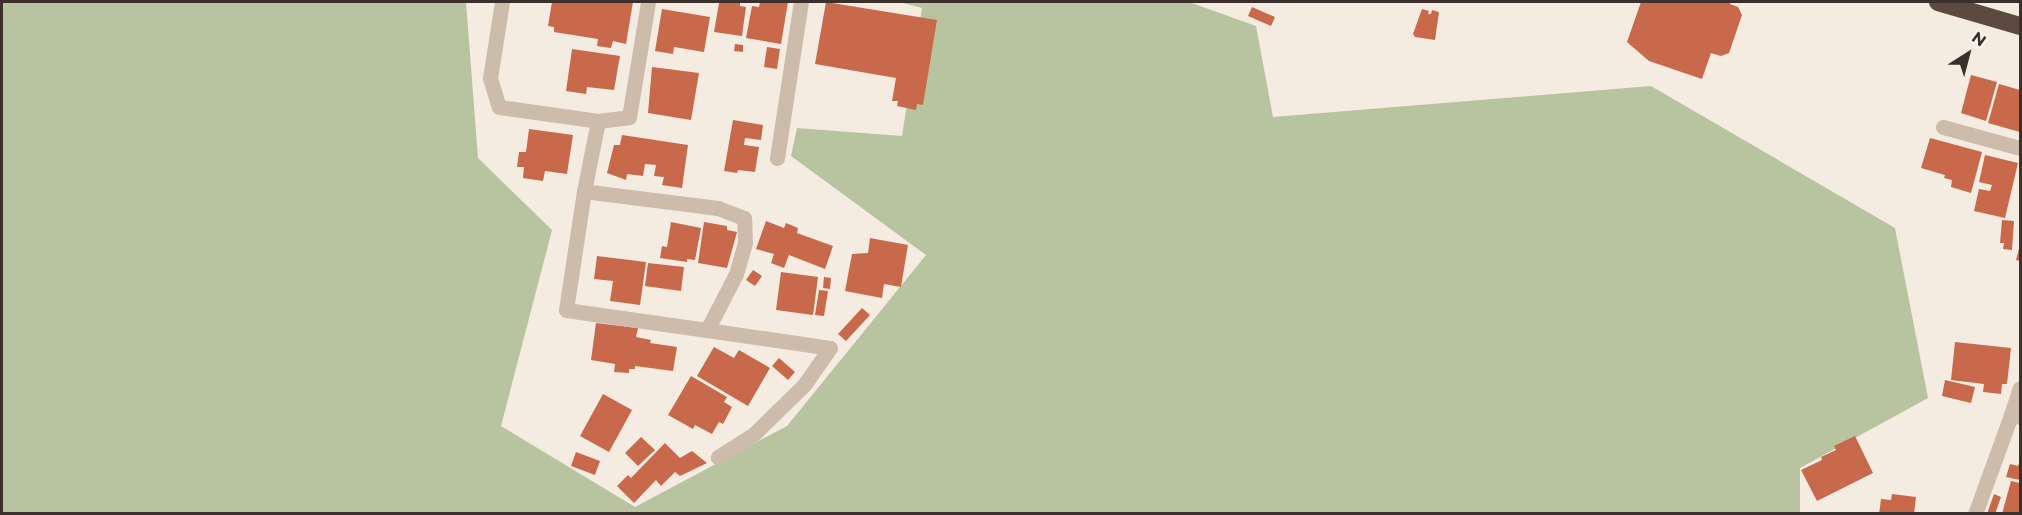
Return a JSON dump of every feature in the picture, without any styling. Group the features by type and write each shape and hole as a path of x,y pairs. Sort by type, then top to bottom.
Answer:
{"highway":[{"path":"1938,2 2020,26"}],"street":[{"path":"502,2 490,78 499,107 598,121 629,117 648,2"},
{"path":"777,158 801,2"},
{"path":"598,121 584,191 566,310 830,348 804,385 788,402 754,434 718,457"},
{"path":"1943,127 2020,148"},
{"path":"584,191 718,208 744,218 746,243 736,274 707,330"},
{"path":"1975,513 2016,416 2020,388"}],"green space":[{"path":"2,2 466,2 478,158 552,230 501,426 635,507 787,426 926,255 791,156 797,128 902,136 922,8 899,2 1189,2 1256,26 1273,117 1651,86 1895,228 1928,398 1800,468 1800,513 2,513"}],"building":[{"path":"552,2 633,2 626,44 613,41 611,48 597,46 598,39 554,32 554,27 548,26"},
{"path":"740,2 740,6 746,7 742,36 714,32 719,3"},
{"path":"760,2 788,2 781,44 746,38 752,6 759,7"},
{"path":"826,2 937,20 923,105 917,104 916,110 897,106 898,101 892,101 896,78 815,64"},
{"path":"1641,2 1731,2 1730,4 1738,7 1742,15 1729,53 1721,56 1711,53 1702,79 1649,61 1627,42"},
{"path":"1252,7 1275,17 1271,26 1248,16"},
{"path":"662,9 710,17 704,52 674,47 673,54 655,51"},
{"path":"1422,9 1429,11 1428,14 1431,14 1432,10 1439,12 1435,40 1415,37 1413,34"},
{"path":"735,44 743,45 743,52 734,51"},
{"path":"767,47 780,49 777,69 764,67"},
{"path":"572,49 620,56 614,90 587,87 586,94 566,91"},
{"path":"652,67 699,73 691,120 648,113"},
{"path":"1971,75 1997,82 1986,121 1961,113"},
{"path":"1999,84 2020,90 2020,132 1988,123"},
{"path":"733,120 763,125 761,140 745,138 744,145 759,147 755,172 724,171"},
{"path":"529,129 573,135 567,174 545,171 543,181 523,178 524,167 517,167 519,152 526,152"},
{"path":"622,135 688,145 682,188 662,185 664,177 654,176 656,165 645,164 643,176 627,174 626,180 607,173 614,145 620,145"},
{"path":"1930,138 1982,152 1971,193 1951,187 1952,180 1944,178 1945,175 1921,168"},
{"path":"1985,155 2018,163 2005,218 1974,211 1979,189 1990,191 1992,185 1979,182"},
{"path":"2002,220 2014,221 2012,250 2003,249 2004,243 2000,243"},
{"path":"766,221 784,228 786,223 798,228 797,233 833,246 825,269 789,255 784,268 771,263 774,254 756,249"},
{"path":"671,222 701,228 695,260 687,259 687,262 660,258 662,246 667,247"},
{"path":"704,222 727,226 727,230 737,232 727,268 698,263"},
{"path":"870,238 908,245 901,287 884,284 882,298 845,291 852,254 868,253"},
{"path":"2020,245 2020,261 2016,260"},
{"path":"597,256 646,262 640,305 610,301 613,281 594,279"},
{"path":"648,263 684,267 681,291 645,286"},
{"path":"753,270 762,276 755,286 746,280"},
{"path":"781,272 818,277 813,315 776,310"},
{"path":"824,277 831,278 830,289 823,288"},
{"path":"819,290 828,291 824,316 815,315"},
{"path":"862,308 870,315 846,341 838,334"},
{"path":"596,323 638,328 636,337 651,340 650,343 677,347 673,371 635,366 635,369 629,369 629,373 614,372 615,364 591,360"},
{"path":"1955,342 2011,348 2007,384 2002,384 2001,394 1983,392 1984,384 1951,380"},
{"path":"714,347 734,358 739,350 770,368 748,406 697,376"},
{"path":"779,358 795,372 788,380 772,366"},
{"path":"691,376 727,397 724,402 732,407 723,424 719,422 712,434 695,425 693,429 668,415"},
{"path":"1945,380 1975,387 1971,403 1942,396"},
{"path":"603,394 632,410 609,452 580,436"},
{"path":"1855,436 1873,473 1817,501 1801,470 1836,450 1834,446"},
{"path":"641,437 655,450 638,466 625,453"},
{"path":"665,443 680,458 692,451 707,463 680,476 675,472 661,486 656,480 634,503 617,486 628,475 631,478"},
{"path":"576,452 600,461 595,475 571,466"},
{"path":"2020,460 2020,480 2006,477 2010,464 2018,466"},
{"path":"2011,481 2020,483 2020,514 2002,514"},
{"path":"1892,494 1916,497 1914,514 1879,514 1881,499 1891,500"},
{"path":"1994,494 2001,497 1995,514 1987,514"}]}
